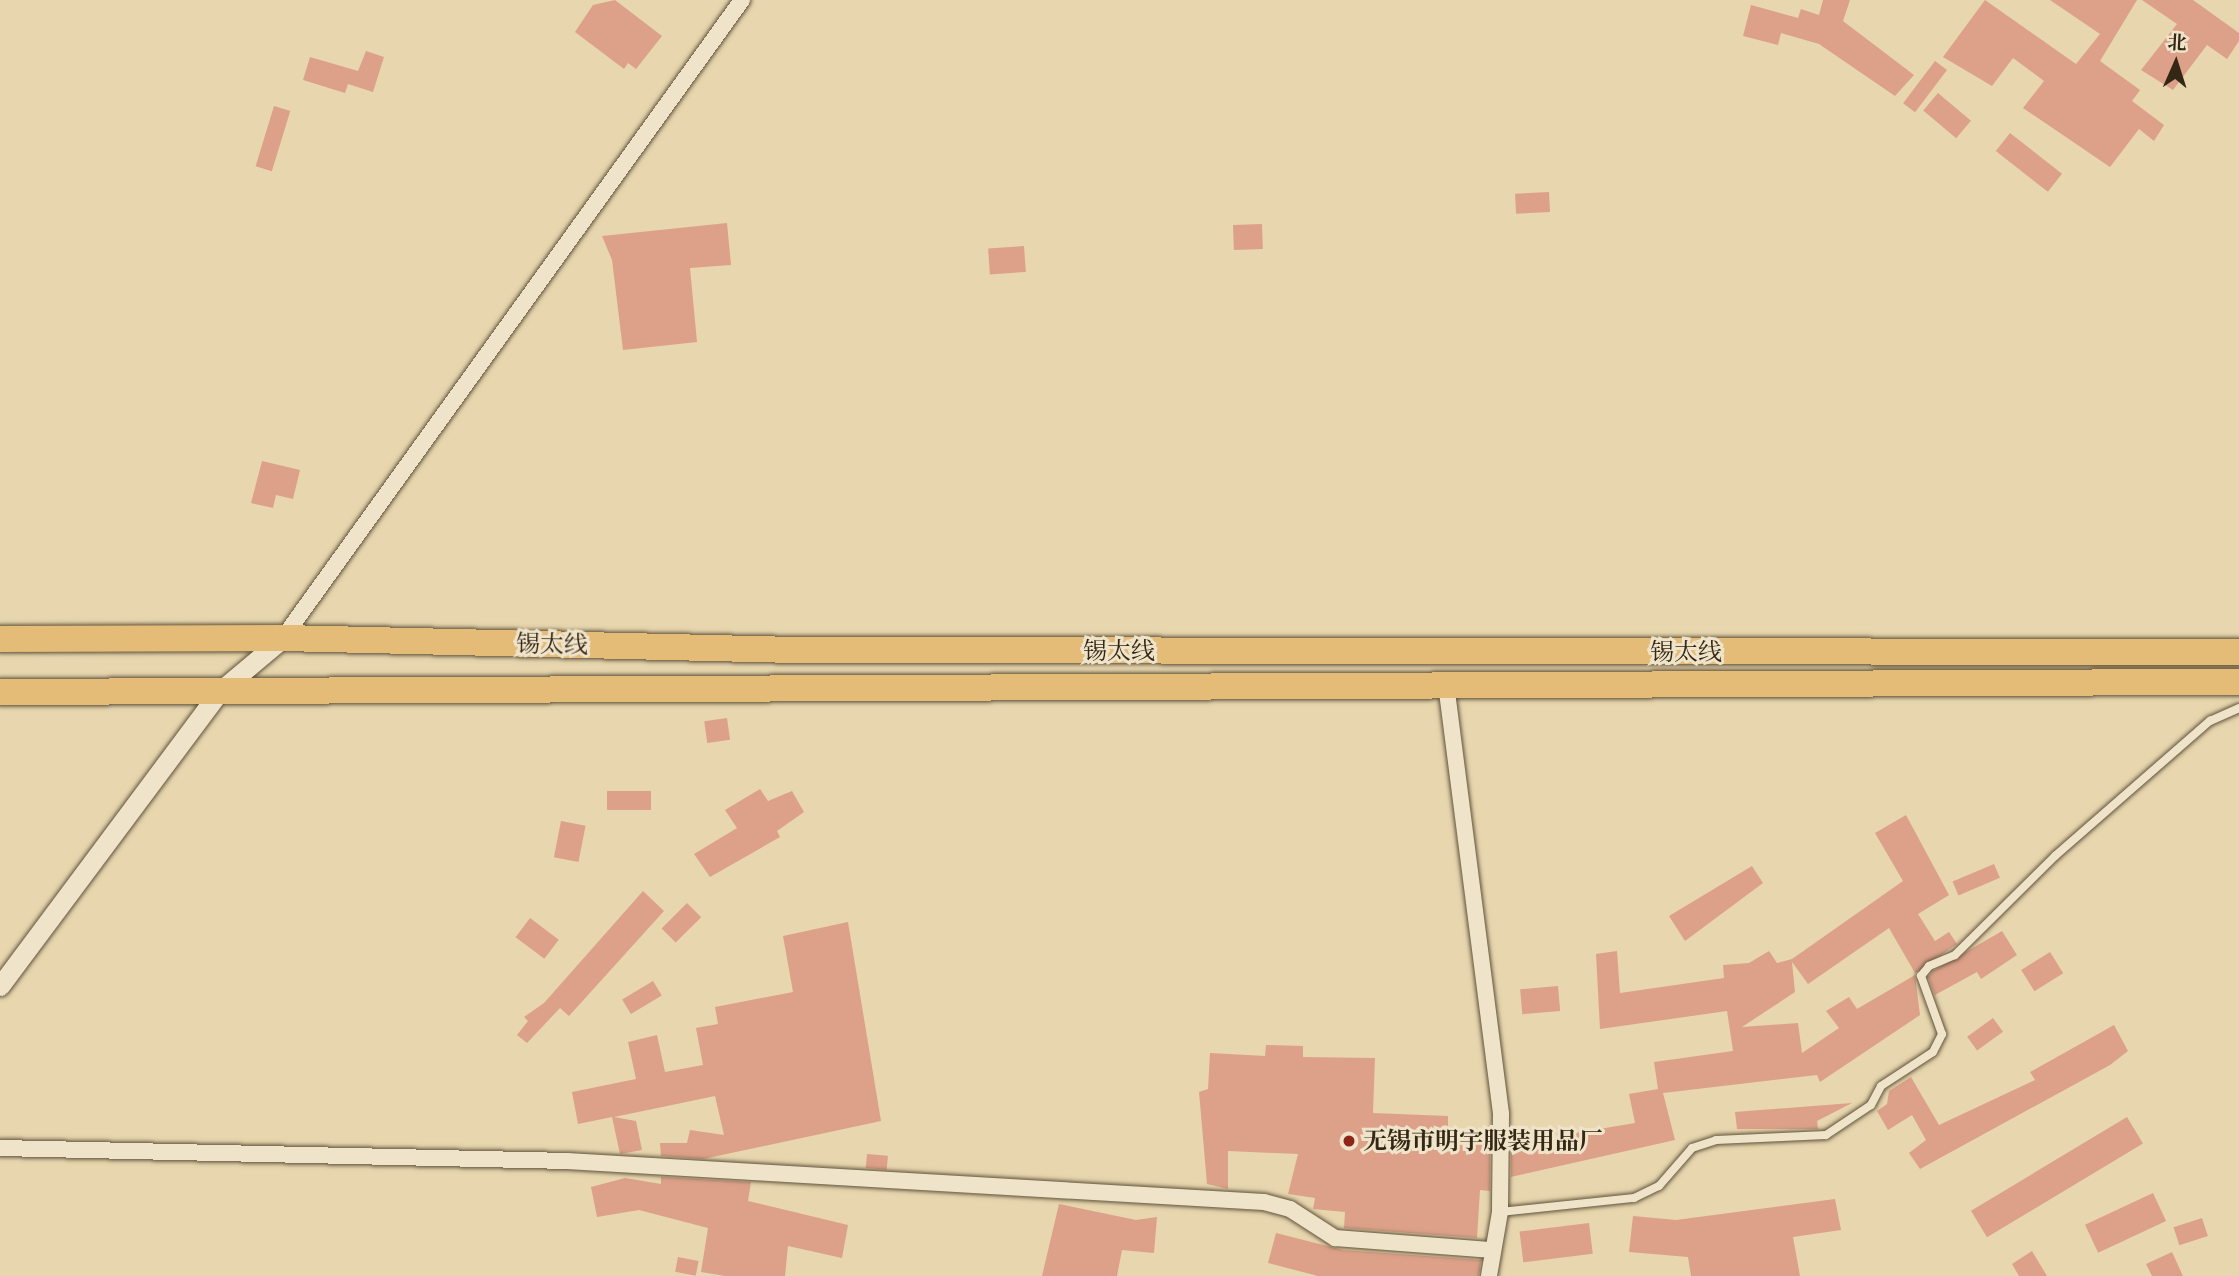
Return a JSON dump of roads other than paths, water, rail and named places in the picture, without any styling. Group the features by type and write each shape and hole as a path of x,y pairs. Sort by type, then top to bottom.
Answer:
{"main road":[{"name":"锡太线","path":"0,639 283,638 796,650 2239,652"},
{"name":"锡太线","path":"0,692 2239,682"}],"street":[{"path":"0,986 221,690 283,638 742,0"},
{"path":"1446,684 1502,1114 1500,1212 1490,1250 1489,1276"},
{"path":"0,1148 618,1163 1264,1202 1290,1209 1335,1238 1490,1250"}],"lane":[{"path":"1500,1212 1634,1198 1659,1186 1692,1148 1716,1140 1826,1135 1871,1105 1881,1086 1933,1052 1942,1034 1921,976 1929,966 1964,947 2056,856 2210,720 2239,708"}],"place":[{"name":"无锡市明宇服装用品厂","path":"1349,1141"}]}
